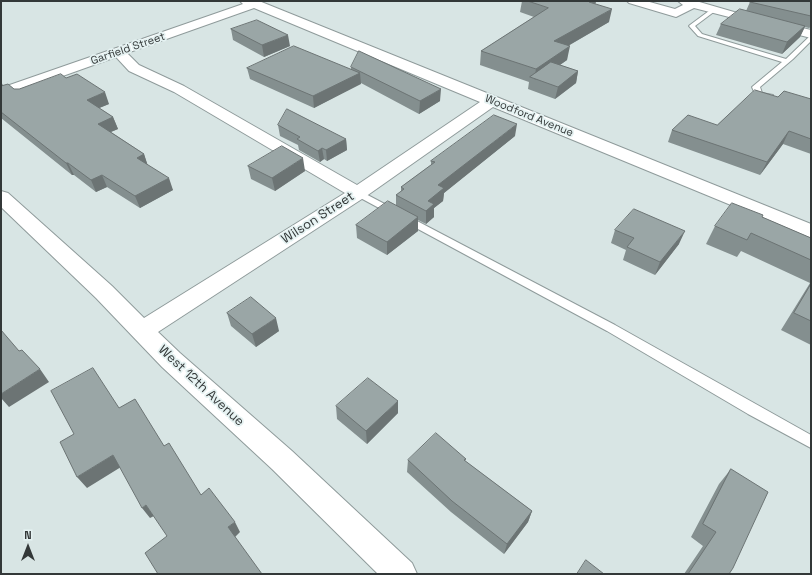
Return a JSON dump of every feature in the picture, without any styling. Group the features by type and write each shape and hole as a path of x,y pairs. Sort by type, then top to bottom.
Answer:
{"street":[{"path":"634,1 676,13 688,3 811,35"},
{"name":"Garfield Street","path":"1,93 119,53 251,3"},
{"name":"Woodford Avenue","path":"251,3 811,231"},
{"path":"119,53 134,68 178,89 358,193"},
{"name":"Wilson Street","path":"142,331 358,193 492,101"},
{"name":"West 12th Avenue","path":"1,197 104,292 142,331 282,460 401,574"}],"lane":[{"path":"713,10 692,26 694,31 700,35 787,61"},
{"path":"780,100 759,94 756,87 787,61 811,35"},
{"path":"358,193 611,328 811,442"}],"building":[{"path":"528,1 590,1 589,2 612,9 554,41 570,46 536,69 481,51 548,8"},
{"path":"811,1 811,16 750,2"},
{"path":"740,9 805,26 787,42 721,24"},
{"path":"257,20 288,35 262,45 231,29"},
{"path":"294,46 360,73 313,96 247,68"},
{"path":"359,51 441,89 420,101 351,67"},
{"path":"551,62 578,71 558,87 530,77"},
{"path":"61,74 66,78 77,74 105,92 87,100 113,117 98,124 144,154 137,158 169,178 135,196 102,175 91,180 66,163 1,112 1,86 8,84 14,89 19,89"},
{"path":"755,90 778,97 784,91 811,99 811,139 789,131 767,162 672,130 688,115 717,125"},
{"path":"287,109 346,139 326,150 322,148 318,151 297,139 300,137 278,125"},
{"path":"494,115 517,124 438,185 444,188 428,201 434,204 426,211 396,195 404,189 401,187 435,162 431,161"},
{"path":"282,146 303,158 272,178 248,166"},
{"path":"388,201 418,217 387,242 356,225"},
{"path":"732,203 763,215 762,217 811,238 811,260 751,233 747,240 715,226"},
{"path":"634,209 685,231 660,262 627,247 634,238 615,230"},
{"path":"811,284 811,321 794,313"},
{"path":"251,297 276,318 252,334 227,313"},
{"path":"1,330 19,351 22,350 40,369 1,394"},
{"path":"93,368 119,408 135,399 164,446 169,443 201,495 209,488 235,522 228,527 262,574 158,574 145,553 167,536 146,505 142,508 113,455 77,477 60,442 74,434 51,391"},
{"path":"368,378 398,401 366,431 336,406"},
{"path":"436,433 466,459 464,460 532,511 507,544 452,501 408,460"},
{"path":"731,469 768,492 729,574 688,574 716,532 703,524"},
{"path":"586,560 604,574 577,574"}]}
